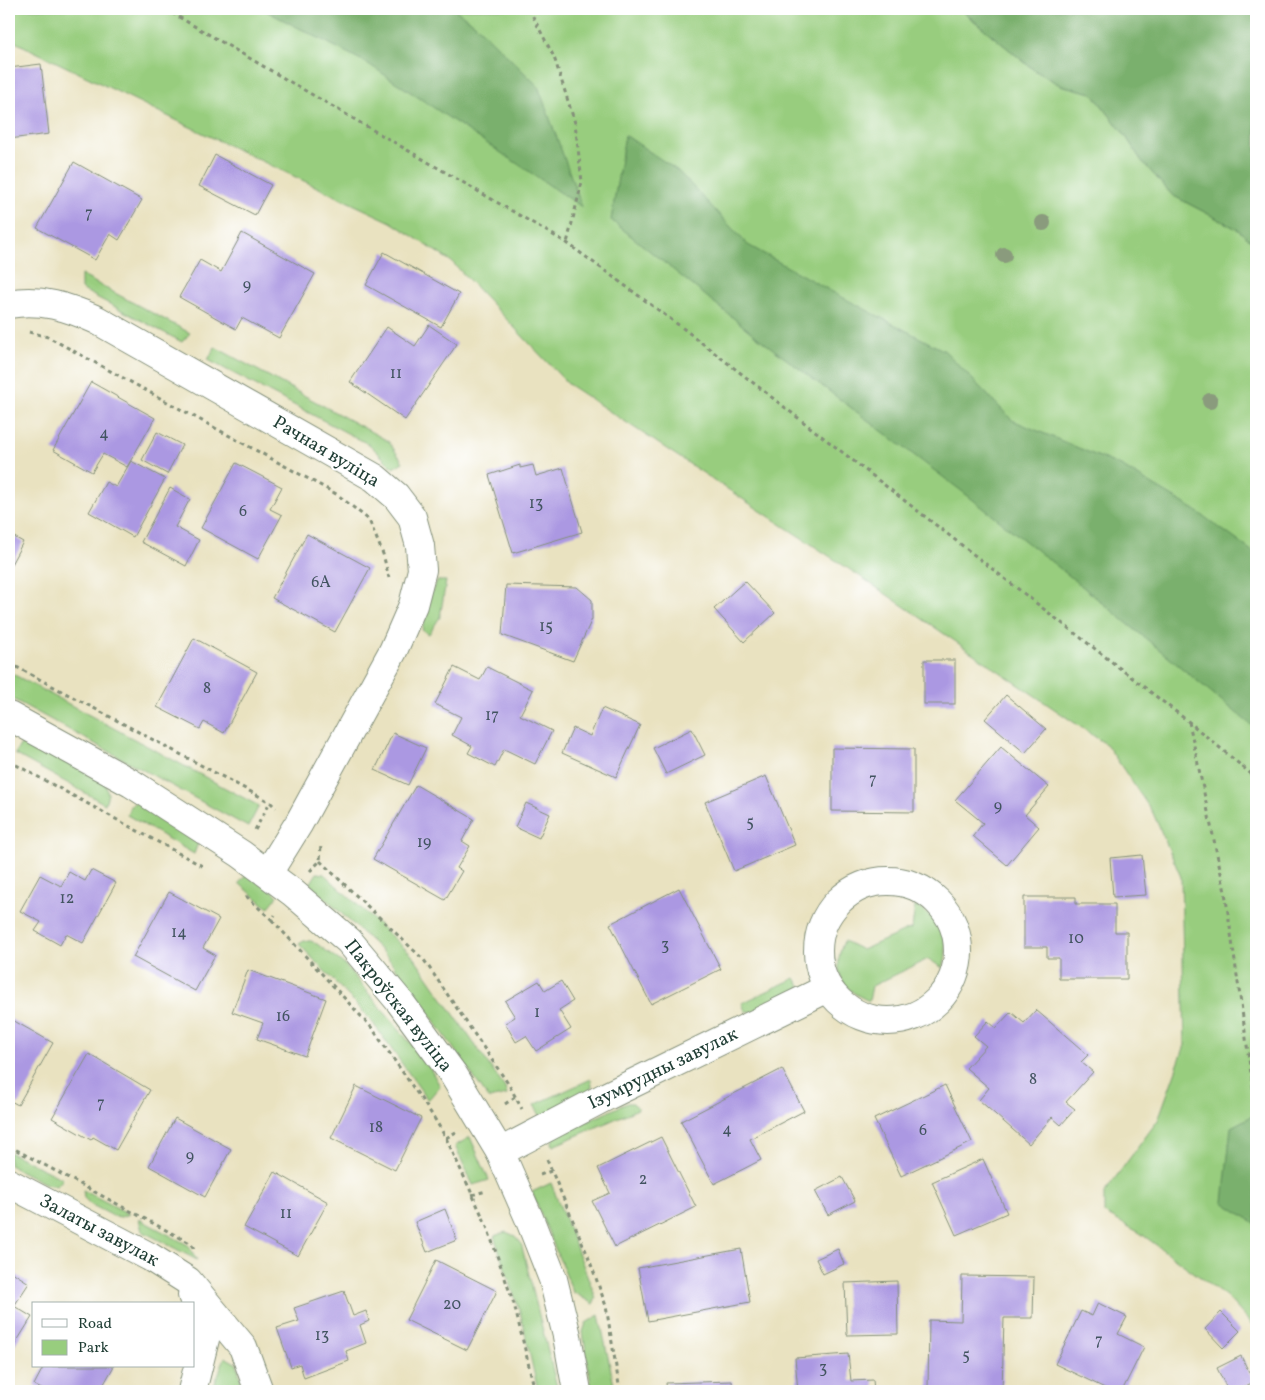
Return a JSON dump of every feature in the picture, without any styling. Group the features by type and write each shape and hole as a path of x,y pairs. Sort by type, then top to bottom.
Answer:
{"street":[{"name":"Рачная вуліца","path":"9,304 19,302 48,304 69,308 97,320 374,478 396,496 412,517 420,546 422,570 413,605 393,651 298,824 268,873"},
{"name":"Пакроўская вуліца","path":"9,716 131,783 268,873 349,941 400,1002 453,1074 500,1152 529,1218 552,1279 567,1336 577,1391"},
{"path":"876,881 900,881 921,888 940,903 952,922 958,945 956,968 947,990 931,1007 910,1018 887,1022 864,1017 843,1006 828,988 819,967 817,944 823,921 836,902 854,888 876,881"},
{"name":"Ізумрудны завулак","path":"500,1152 607,1096 828,988"},
{"name":"Залаты завулак","path":"9,1183 150,1257 188,1281 243,1347 258,1391"},
{"path":"188,1281 206,1335 192,1391"}],"path":[{"path":"166,9 567,243 684,329 1189,722 1256,778"},
{"path":"529,9 554,57 575,123 582,182 567,243"},
{"path":"25,331 48,337 338,495 369,520 383,554 390,582"},
{"path":"1189,722 1225,892 1256,1108"},
{"path":"278,810 282,801"},
{"path":"272,920 372,1028 446,1138 486,1224 514,1304 535,1391"},
{"path":"618,1376 620,1391"}],"green space":[{"path":"9,9 960,9 1034,70 1060,85 1092,93 1125,135 1141,160 1172,195 1237,229 1256,245 1256,1329 1226,1296 1140,1233 1104,1213 1104,1193 1158,1120 1185,1045 1181,877 1153,813 1107,745 861,577 568,384 452,262 391,222 9,39"},
{"path":"262,9 454,9 475,24 538,86 582,207 367,63"},
{"path":"960,9 1256,9 1256,245 1237,229 1172,195 1141,160 1125,135 1092,93 1060,85 1034,70"},
{"path":"625,135 678,171 748,245 945,351 1012,420 1121,466 1195,510 1256,554 1256,729 1072,578 963,492 757,337 611,220"},
{"path":"81,275 190,333 182,342 81,289"},
{"path":"215,347 388,441 403,462 393,468 370,445 208,360"},
{"path":"437,581 446,581 440,617 429,634 422,630 431,593"},
{"path":"9,672 259,806 248,827 9,697"},
{"path":"20,745 36,746 105,783 108,794 105,804 15,754"},
{"path":"137,801 196,836 198,843 194,854 127,815 130,806"},
{"path":"251,870 278,896 268,908 239,883"},
{"path":"317,873 324,874 414,957 505,1088 507,1095 489,1099 415,993 385,954 310,884"},
{"path":"915,906 931,917 942,932 946,949 943,968 928,959 872,986 869,1001 853,993 844,984 839,972 840,953 844,941 862,950 912,928"},
{"path":"304,941 311,941 317,944 344,964 427,1063 440,1086 428,1100 370,1019 299,944"},
{"path":"795,978 800,986 799,990 754,1012 745,1011 742,1003"},
{"path":"591,1079 592,1086 589,1093 541,1117 534,1105"},
{"path":"627,1103 633,1103 638,1109 553,1146 554,1137"},
{"path":"1256,1114 1256,1224 1223,1202 1231,1127"},
{"path":"470,1137 489,1180 473,1185 455,1146"},
{"path":"9,1152 63,1179 57,1186 46,1184 9,1165"},
{"path":"551,1183 596,1298 593,1304 573,1292 532,1192"},
{"path":"83,1190 129,1214 121,1217 113,1216 90,1204 84,1198"},
{"path":"139,1219 188,1245 197,1260 142,1231"},
{"path":"506,1232 515,1236 521,1243 558,1391 538,1391 521,1315 494,1236"},
{"path":"599,1315 614,1391 592,1391 583,1332 586,1323"},
{"path":"225,1357 237,1364 243,1391 212,1391"}],"building":[{"path":"41,64 49,134 9,139 9,68"},
{"path":"215,155 271,185 255,215 199,186"},
{"path":"74,162 142,200 119,240 110,234 95,260 37,228"},
{"path":"242,233 315,274 279,338 242,318 236,329 179,297 200,260 221,272"},
{"path":"384,252 459,294 441,327 366,285"},
{"path":"429,325 457,344 405,420 350,382 387,327 415,346"},
{"path":"91,382 155,418 127,467 103,454 92,472 53,450"},
{"path":"157,432 182,445 167,474 142,460"},
{"path":"131,461 165,479 133,537 89,512 106,482 116,487"},
{"path":"236,463 282,487 270,509 282,515 258,559 201,528"},
{"path":"520,465 520,468 533,465 536,476 563,468 582,532 513,553 489,475"},
{"path":"170,488 190,499 175,527 199,540 186,566 141,542"},
{"path":"9,534 23,542 9,568"},
{"path":"307,534 370,568 335,632 272,598"},
{"path":"745,581 775,613 744,642 714,609"},
{"path":"506,585 577,587 592,600 592,619 573,661 502,635"},
{"path":"194,638 257,672 224,733 204,722 200,729 157,707"},
{"path":"924,660 955,660 955,704 924,704"},
{"path":"454,667 480,680 487,667 533,690 520,715 552,731 535,764 504,749 495,767 468,753 472,746 452,735 461,717 435,704"},
{"path":"1006,695 1046,729 1025,753 985,719"},
{"path":"602,708 640,725 616,777 562,753 573,728 590,736"},
{"path":"692,729 705,755 666,774 653,748"},
{"path":"393,733 426,748 408,785 375,770"},
{"path":"1001,747 1049,787 1025,815 1039,827 1007,865 973,836 983,823 955,800"},
{"path":"832,748 914,749 914,812 832,811"},
{"path":"766,776 795,845 734,871 705,802"},
{"path":"416,785 474,819 462,841 470,846 457,868 462,871 445,900 373,859"},
{"path":"526,803 550,814 539,838 515,827"},
{"path":"1142,855 1146,895 1113,897 1110,858"},
{"path":"91,870 116,883 83,943 66,934 60,945 35,931 41,922 20,911 40,875 61,886 69,872 85,881"},
{"path":"679,888 721,969 651,1004 610,924"},
{"path":"169,892 219,919 203,948 215,955 195,991 133,957"},
{"path":"1024,897 1076,897 1076,904 1115,904 1115,932 1127,932 1127,979 1059,979 1059,958 1047,958 1047,947 1024,947"},
{"path":"248,970 326,999 305,1056 257,1039 263,1023 232,1012"},
{"path":"539,981 545,991 561,981 573,1001 559,1010 571,1029 536,1051 526,1036 516,1042 505,1023 515,1017 505,1001"},
{"path":"1036,1010 1088,1055 1081,1062 1093,1072 1066,1102 1075,1109 1061,1125 1052,1117 1029,1144 979,1100 989,1088 966,1068 986,1046 974,1036 988,1021 996,1028 1011,1012 1024,1023"},
{"path":"9,1018 53,1043 18,1105 9,1100"},
{"path":"89,1054 150,1090 116,1150 93,1137 91,1140 52,1118"},
{"path":"782,1069 804,1111 750,1139 761,1160 714,1184 681,1121"},
{"path":"945,1085 972,1142 901,1176 874,1119"},
{"path":"356,1086 421,1118 395,1170 331,1138"},
{"path":"175,1118 231,1149 205,1197 149,1166"},
{"path":"661,1137 696,1207 615,1247 592,1201 610,1193 598,1168"},
{"path":"983,1159 1007,1213 956,1235 932,1182"},
{"path":"275,1172 328,1202 298,1256 244,1227"},
{"path":"842,1177 855,1201 828,1215 815,1191"},
{"path":"445,1209 457,1240 427,1252 415,1222"},
{"path":"741,1249 750,1302 648,1321 638,1268"},
{"path":"838,1249 844,1264 823,1274 816,1259"},
{"path":"436,1260 497,1291 467,1350 406,1320"},
{"path":"9,1270 29,1283 14,1306 32,1317 9,1354"},
{"path":"962,1276 1034,1277 1033,1318 1004,1318 1002,1391 928,1391 929,1320 961,1321"},
{"path":"897,1281 898,1334 847,1335 845,1283"},
{"path":"344,1291 353,1316 366,1311 369,1321 360,1325 366,1343 346,1351 349,1361 304,1378 300,1364 291,1367 277,1328 299,1321 294,1308"},
{"path":"1098,1303 1127,1317 1118,1334 1144,1347 1122,1391 1111,1391 1055,1364 1081,1311 1092,1316"},
{"path":"1221,1312 1240,1331 1223,1348 1205,1329"},
{"path":"848,1354 851,1381 873,1380 874,1391 798,1391 795,1358"},
{"path":"1241,1356 1254,1382 1235,1391 1228,1391 1217,1368"},
{"path":"43,1368 113,1368 100,1391 45,1391 34,1385"},
{"path":"732,1381 733,1391 667,1391 666,1383"}]}
